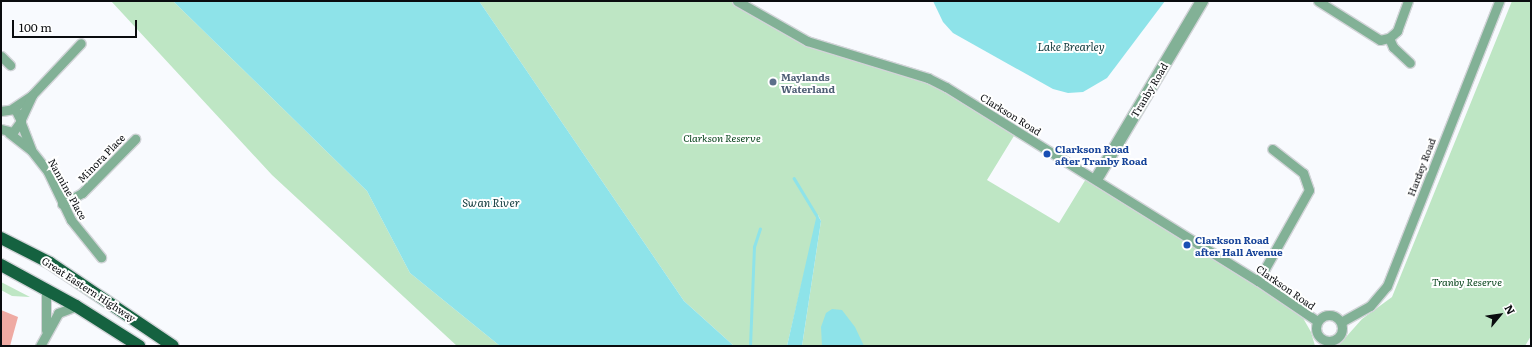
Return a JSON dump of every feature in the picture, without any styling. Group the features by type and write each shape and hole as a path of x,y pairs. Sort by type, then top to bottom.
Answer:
{"highway":[{"name":"Great Eastern Highway","path":"1,238 50,263 173,346"},
{"name":"Great Eastern Highway","path":"1,265 46,288 138,346"}],"street":[{"name":"Clarkson Road","path":"737,1 807,41 928,78 946,86 1096,178 1258,281 1316,321"},
{"name":"Tranby Road","path":"1096,178 1202,1"},
{"path":"1318,1 1380,40 1389,38 1397,31 1408,1"},
{"name":"Hardey Road","path":"1341,322 1370,306 1387,286 1499,1"},
{"path":"1389,38 1393,48 1410,63"},
{"path":"5,133 17,130 32,95 81,42"},
{"path":"1,56 10,65"},
{"path":"6,107 32,95"},
{"name":"Nannine Place","path":"6,107 21,121 32,150 48,172 62,204 74,226 101,257"},
{"name":"Nannine Place","path":"5,133 32,150"},
{"name":"Minora Place","path":"62,204 82,193 134,139"},
{"path":"1258,281 1309,190 1303,173 1272,149"},
{"path":"46,288 46,330"},
{"path":"40,346 46,330 58,313 76,306"},
{"path":"1329,314 1341,322 1338,337 1329,341 1317,334 1316,321 1329,314"}],"green space":[{"path":"111,1 173,1 367,191 410,273 500,346 457,346 272,175"},
{"name":"Clarkson Reserve","path":"479,1 734,1 786,35 807,43 928,79 1017,131 987,180 1059,223 1089,174 1299,311 1311,332 1315,346 802,346 821,221 818,215 787,346 734,346 684,301"},
{"name":"Tranby Reserve","path":"1512,1 1531,1 1531,336 1525,346 1338,346 1362,319 1392,297"},
{"path":"1,282 30,297 12,296 1,290"}],"water":[{"name":"Swan River","path":"173,1 479,1 684,301 734,346 500,346 410,273 367,191"},
{"name":"Lake Brearley","path":"933,1 1165,1 1107,78 1083,92 1068,93 1053,89 953,33 943,22"},
{"path":"817,214 821,221 802,346 787,346"},
{"path":"832,309 842,310 855,327 864,346 822,346 821,327 826,313"}],"building":[{"path":"1,310 18,317 10,346 1,346"}],"waterway":[{"path":"794,178 817,216"},
{"path":"750,346 754,247 760,229"}],"place":[{"name":"Maylands Waterland","path":"773,82"},
{"name":"Clarkson Road after Tranby Road","path":"1047,154"},
{"name":"Clarkson Road after Hall Avenue","path":"1187,245"}]}
